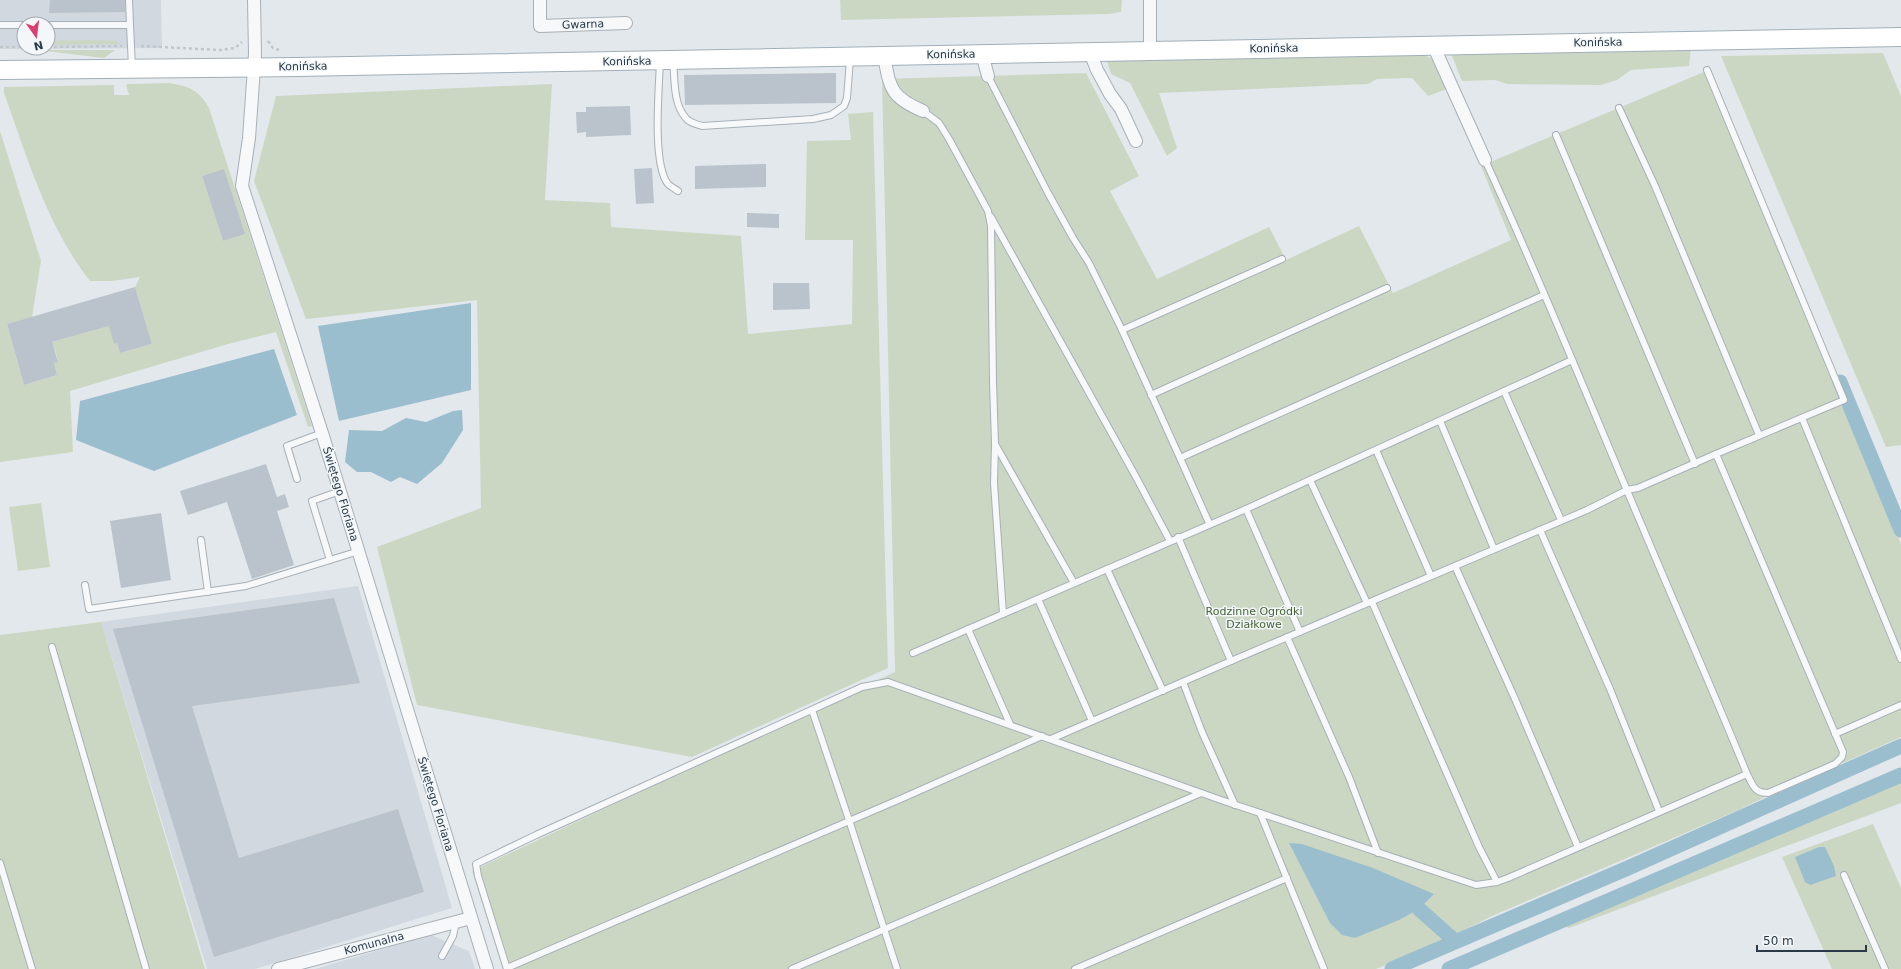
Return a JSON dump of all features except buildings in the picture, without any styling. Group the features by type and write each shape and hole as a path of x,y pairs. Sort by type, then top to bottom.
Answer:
{"main road":[{"name":"Konińska","path":"0,70 666,60 1901,37"}],"street":[{"name":"Świętego Floriana","path":"254,0 255,54 249,138 242,186 359,551 487,969"},
{"name":"Gwarna","path":"540,0 540,26 626,23"},
{"path":"1150,0 1150,51"},
{"path":"1433,46 1485,160"},
{"path":"1090,52 1110,94 1121,109 1136,140"},
{"path":"982,54 988,76"},
{"path":"884,56 890,85 893,91 911,106 923,111"},
{"name":"Komunalna","path":"278,969 471,918"}],"lane":[{"path":"129,0 132,68"},
{"path":"0,26 16,25"},
{"path":"56,25 130,25"},
{"path":"666,60 679,106 685,117 690,122 702,126 813,119 831,115 844,106 847,98 850,56"},
{"path":"666,60 658,144 661,167 668,184 678,191"},
{"path":"1051,739 1231,660 1540,530 1627,490 1638,488 1759,435 1844,400 1707,70"},
{"path":"988,76 1048,193 1089,263 1122,330 1209,523"},
{"path":"1620,108 1655,186 1759,435"},
{"path":"923,111 939,123 949,139 1170,541"},
{"path":"1556,135 1695,464"},
{"path":"1485,160 1572,360 1746,774 1755,790 1759,793 1768,793 1834,764 1842,757 1843,752 1716,454"},
{"path":"988,211 991,226 995,444 994,483 1003,614"},
{"path":"1122,330 1282,259"},
{"path":"1151,394 1387,288"},
{"path":"1180,458 1544,295"},
{"path":"913,653 1209,523 1246,509 1572,360"},
{"path":"1504,391 1561,520"},
{"path":"1802,418 1901,659"},
{"path":"1440,421 1494,549"},
{"path":"297,479 287,446 322,433"},
{"path":"995,444 1074,583"},
{"path":"1376,450 1430,576"},
{"path":"1310,480 1369,602 1479,848 1497,882"},
{"path":"330,560 312,501 340,491"},
{"path":"1246,509 1300,632"},
{"path":"1540,530 1610,689 1659,811"},
{"path":"1178,537 1231,660"},
{"path":"201,540 208,592"},
{"path":"85,585 89,609 246,586 359,551"},
{"path":"1455,566 1515,699 1578,847"},
{"path":"1107,569 1163,690"},
{"path":"1038,599 1092,721"},
{"path":"968,629 1010,724"},
{"path":"1287,637 1349,777 1378,852"},
{"path":"52,647 146,969"},
{"path":"1042,736 507,968 478,876 476,864 862,687 888,682 1010,724 1235,805 1476,885 1497,882 1746,774"},
{"path":"1183,682 1202,732 1235,805"},
{"path":"1835,734 1901,705"},
{"path":"812,710 897,969"},
{"path":"792,969 1201,793"},
{"path":"1260,813 1324,969"},
{"path":"0,863 32,969"},
{"path":"1844,875 1885,969"},
{"path":"1075,969 1287,878"},
{"path":"442,956 453,936 456,922"}],"path":[{"path":"0,47 16,47"}],"shaded area":[{"path":"0,0 161,0 162,48 56,49 56,16 16,16 16,49 0,49"},
{"path":"358,586 452,908 255,969 207,969 101,622"},
{"path":"431,935 469,951 475,969 315,969"}],"green space":[{"path":"840,0 1122,0 1121,12 1109,14 841,20"},
{"path":"56,41 117,41 118,44 56,45"},
{"path":"1691,48 1689,66 1631,70 1617,80 1601,85 1507,84 1495,80 1462,81 1450,51"},
{"path":"56,50 115,50 104,58 56,52"},
{"path":"1417,51 1432,59 1442,75 1447,89 1428,96 1412,78 1377,79 1368,84 1159,93 1177,148 1167,156 1130,83 1111,74 1106,58"},
{"path":"1883,53 1901,96 1901,445 1886,447 1721,56"},
{"name":"Rodzinne Ogródki Działkowe","path":"1711,69 1901,544 1901,737 1843,763 1834,764 1734,812 1492,916 1439,943 1376,969 503,969 472,871 895,672 882,79 1086,73 1139,176 1110,191 1157,279 1269,227 1286,260 1359,226 1393,293 1511,240 1481,166"},
{"path":"169,83 188,87 201,97 209,108 312,426 308,427 276,332 228,344 70,391 73,452 0,462 0,131 41,261 32,317 7,324 24,385 57,375 54,363 58,361 55,350 49,343 112,325 120,353 152,344 135,287 140,277 112,281 90,281 75,260 50,214 30,166 4,93 4,87 114,85 114,95 129,95 126,85","holes":["224,170 244,234 223,241 202,176"]},
{"path":"552,84 545,200 610,203 611,227 741,236 748,334 852,324 853,240 805,240 807,141 851,140 848,114 873,112 888,668 692,757 417,705 377,547 481,508 477,300 306,319 254,181 276,96"},
{"path":"41,503 50,567 18,571 9,507"},
{"path":"101,622 205,969 0,969 0,635"},
{"path":"1901,771 1901,803 1569,928 1549,919"},
{"path":"1873,824 1901,888 1901,969 1832,969 1782,857"}],"water":[{"path":"471,303 471,390 339,421 318,326"},
{"path":"274,349 297,415 154,471 76,440 80,401"},
{"path":"462,410 463,430 442,463 417,484 400,477 391,482 371,472 357,472 345,462 349,430 382,431 406,418 426,422 453,411"},
{"path":"1289,843 1302,844 1373,868 1434,894 1419,909 1399,920 1355,938 1342,935 1330,923"},
{"path":"1819,847 1825,847 1834,866 1836,876 1810,885 1805,882 1795,857"}],"waterway":[{"path":"1840,382 1901,530"},
{"path":"1392,969 1628,868 1901,746"},
{"path":"1449,969 1901,775"},
{"path":"1419,909 1455,941"}]}
